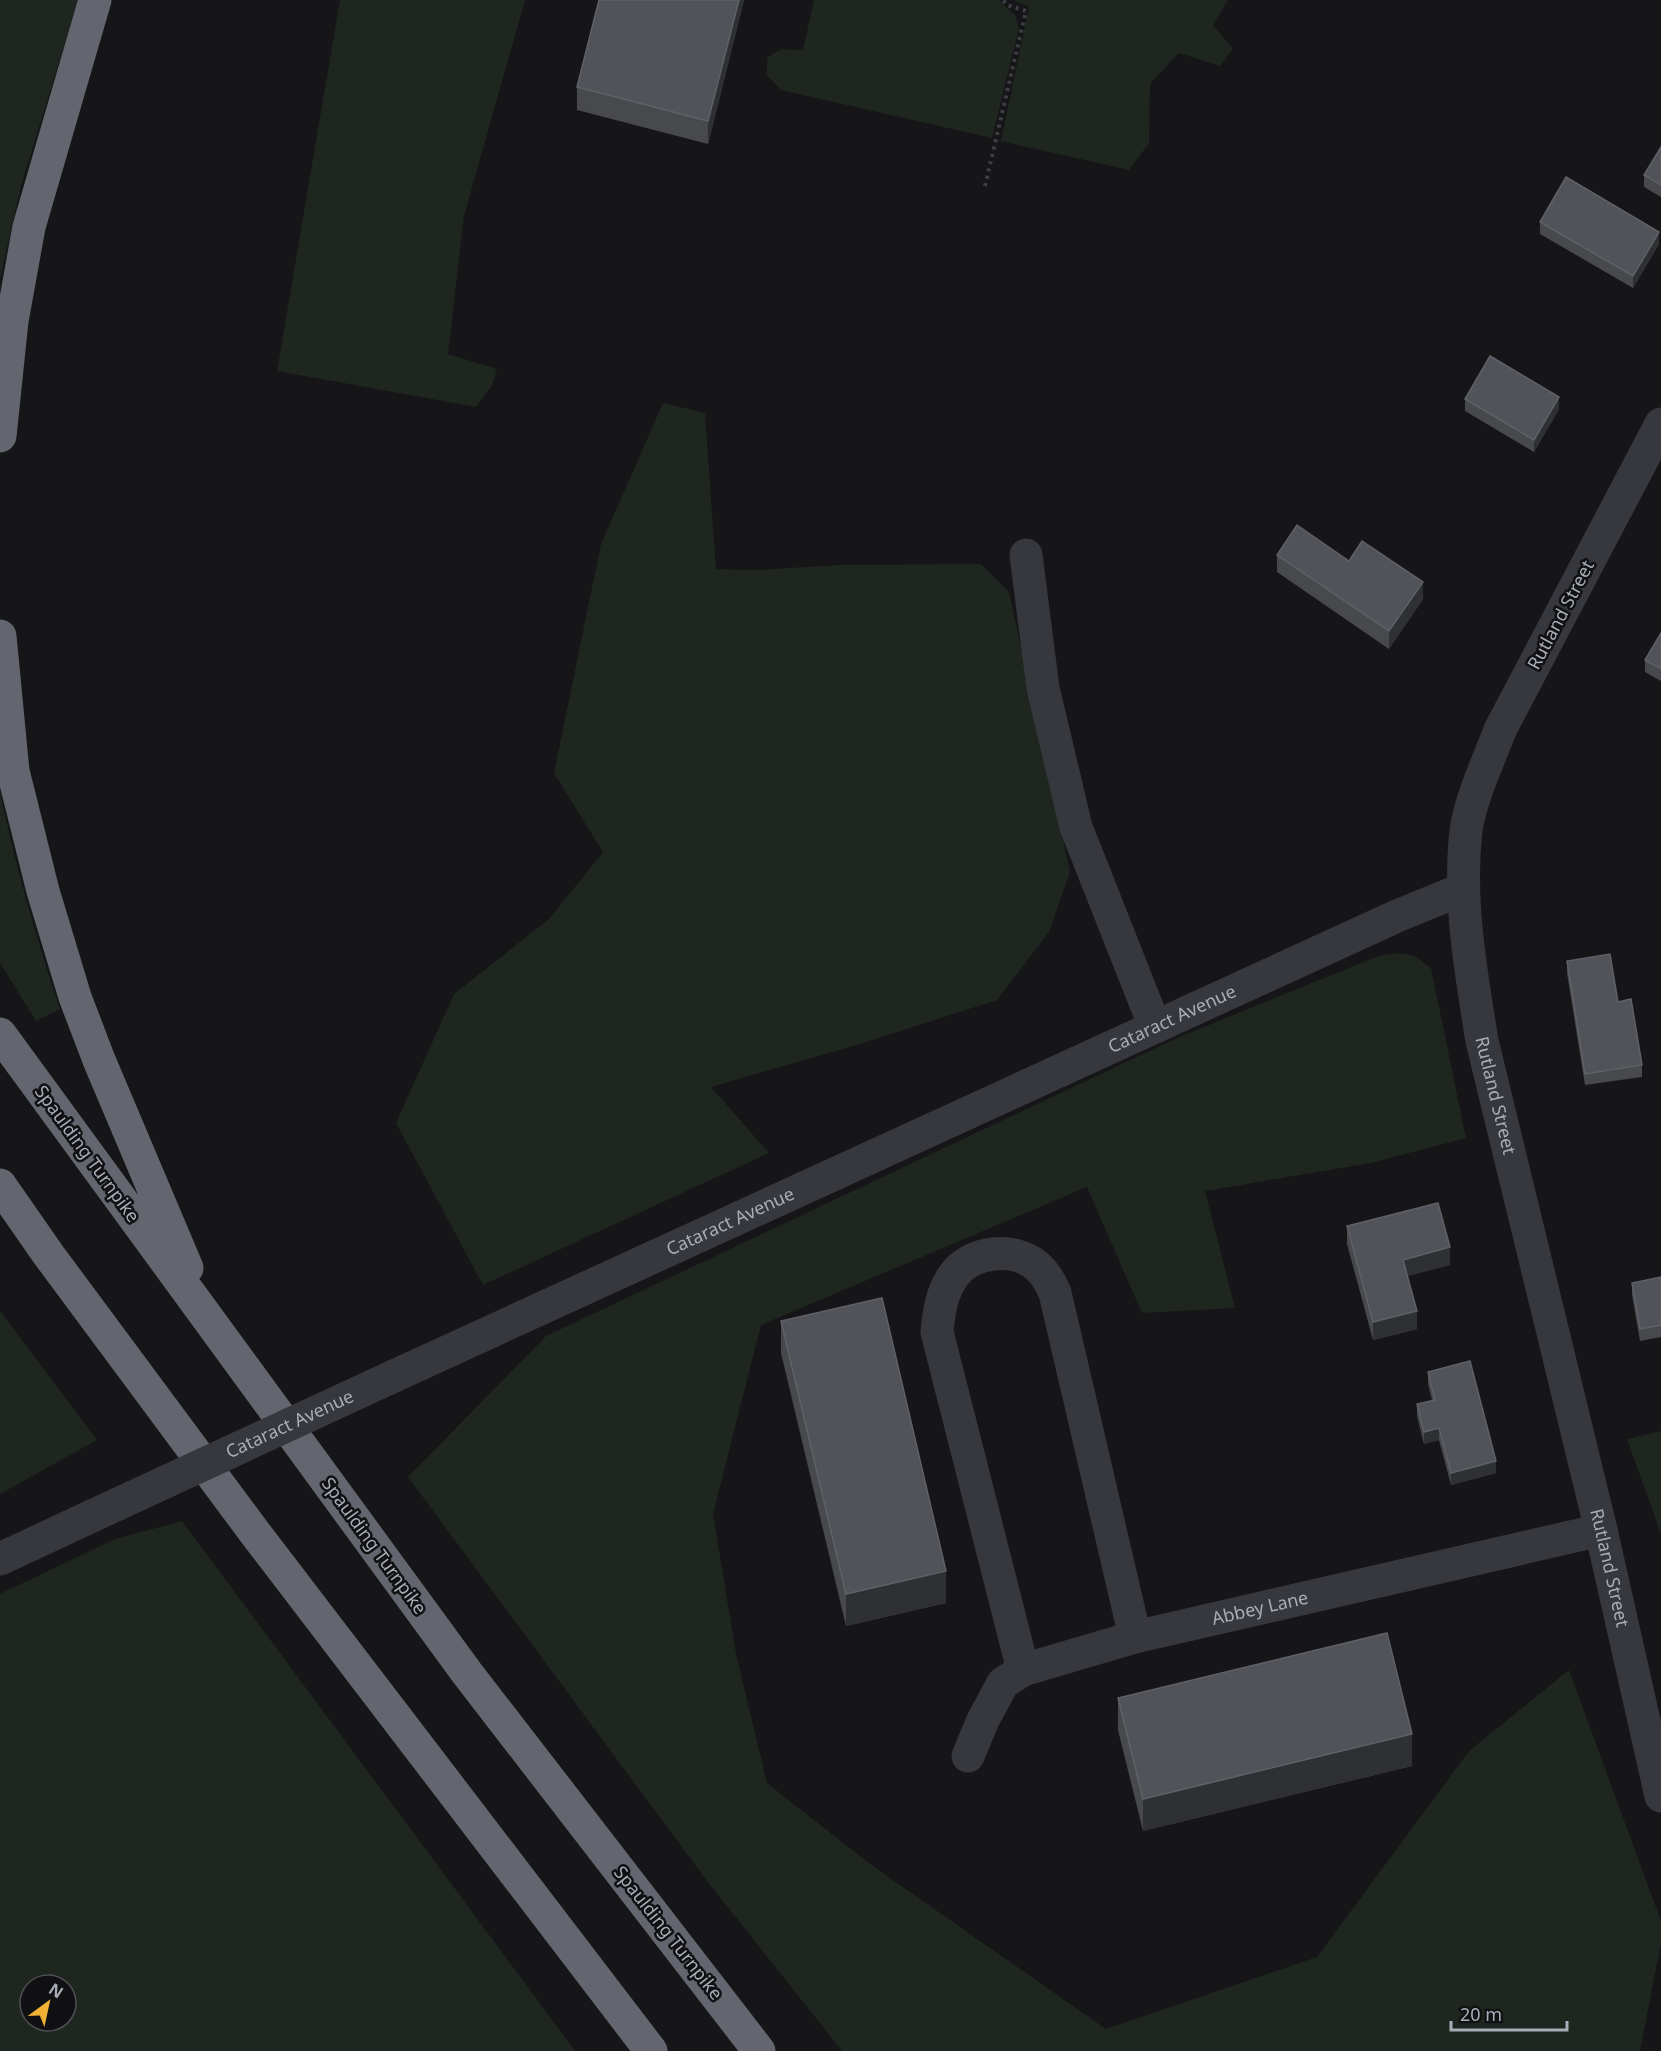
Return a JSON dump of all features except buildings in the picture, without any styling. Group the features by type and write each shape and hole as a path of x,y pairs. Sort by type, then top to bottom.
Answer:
{"highway":[{"path":"0,436 12,321 29,227 95,0"},
{"path":"0,636 13,771 43,891 75,997 208,1320"},
{"name":"Spaulding Turnpike","path":"0,1034 467,1673 759,2051"},
{"path":"0,1185 48,1254 255,1533 651,2051"}],"street":[{"name":"Rutland Street","path":"1661,424 1500,730 1466,829 1463,889 1469,962 1482,1041 1601,1530 1661,1796"},
{"path":"1026,555 1043,688 1076,827 1155,1027"},
{"name":"Cataract Avenue","path":"0,1559 1397,916 1463,889"},
{"path":"1023,1670 937,1332 940,1300 954,1274 973,1258 1000,1253 1022,1257 1035,1264 1049,1279 1055,1293 1135,1637"},
{"name":"Abbey Lane","path":"968,1756 983,1720 1003,1683 1023,1670 1135,1637 1601,1530"}],"path":[{"path":"985,186 1026,11 1007,5 1003,0"}],"shaded area":[{"path":"0,0 78,0 21,186 0,279"},
{"path":"340,0 525,0 464,216 448,354 497,369 492,386 476,407 277,371"},
{"path":"814,0 999,0 1015,15 1019,28 992,138 781,90 767,75 767,58 781,49 803,50"},
{"path":"1014,0 1228,0 1213,25 1233,49 1220,66 1179,53 1150,84 1149,143 1129,170 1001,141 1029,7"},
{"path":"663,403 705,413 716,569 981,564 1009,592 1070,872 1049,932 997,1000 860,1044 711,1087 769,1153 483,1285 396,1123 454,994 549,919 603,852 554,773 601,544"},
{"path":"0,791 12,847 60,1009 36,1021 0,963"},
{"path":"1397,953 1415,956 1431,968 1466,1138 1371,1163 1205,1191 1235,1308 1142,1313 1087,1187 761,1325 713,1514 736,1654 767,1783 870,1864 1106,2029 1317,1957 1469,1751 1569,1670 1661,1921 1661,1943 1640,2051 842,2051 707,1881 408,1477 546,1336 1177,1038 1378,956"},
{"path":"0,1311 97,1440 0,1494"},
{"path":"1661,1431 1661,1534 1627,1439"},
{"path":"182,1521 575,2051 0,2051 0,1594 115,1539"}]}
